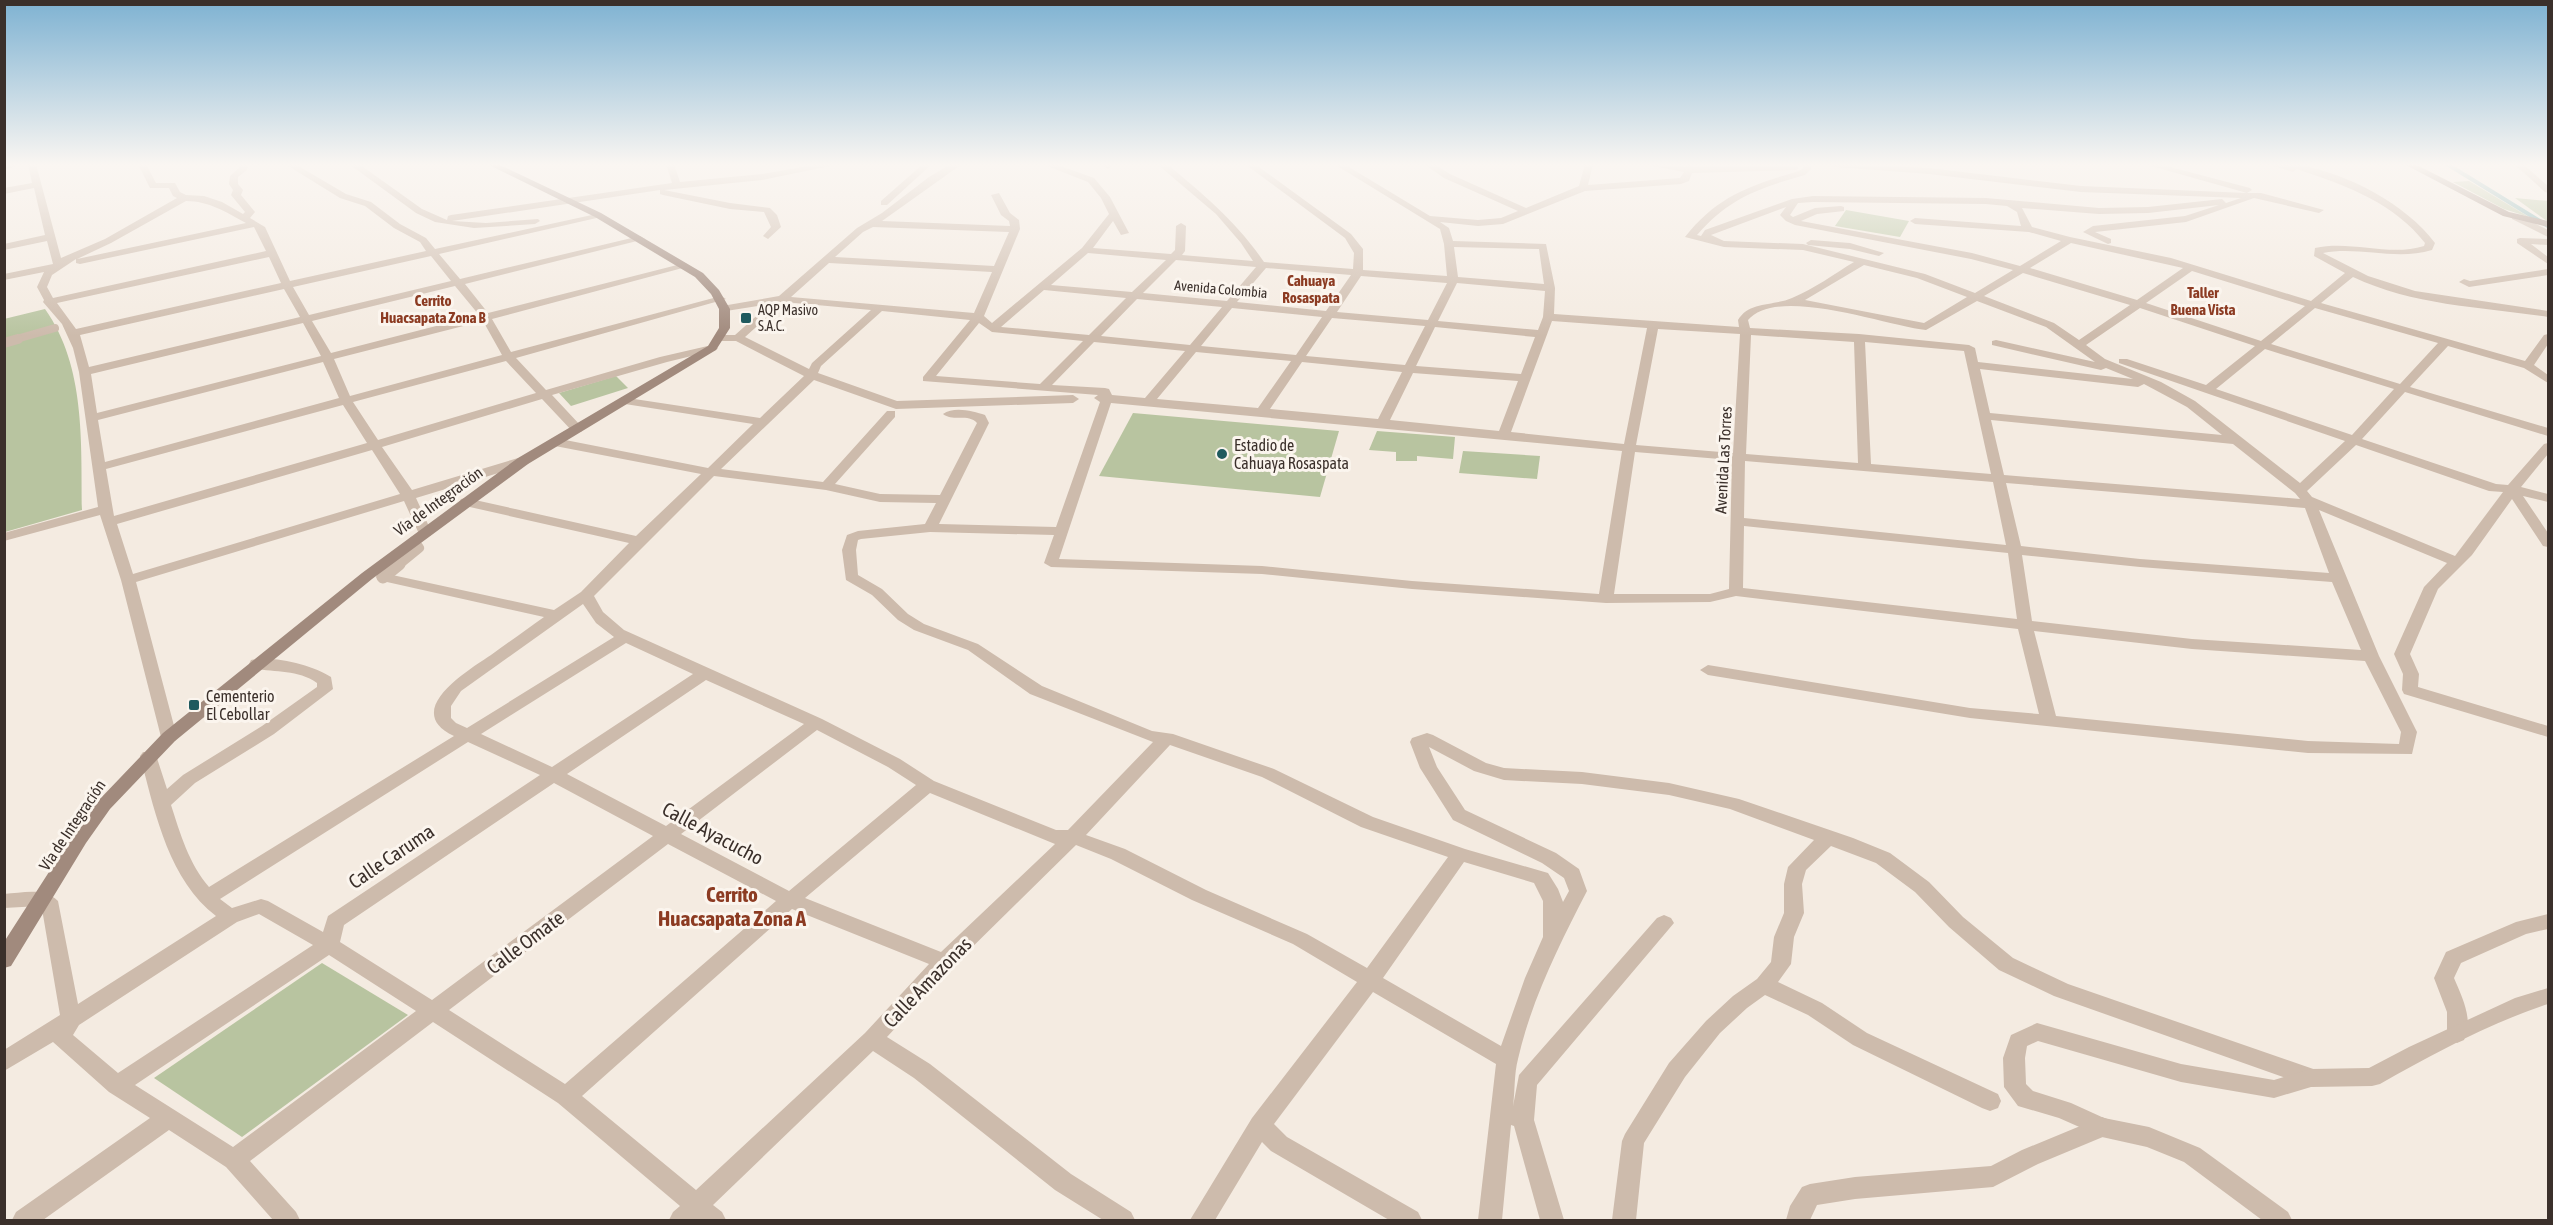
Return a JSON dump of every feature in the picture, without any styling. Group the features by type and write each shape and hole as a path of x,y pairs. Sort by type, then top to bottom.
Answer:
{"main road":[{"path":"609,221 699,275 723,303 727,318 717,343"},
{"path":"2531,221 2548,224"},
{"name":"Vía de Integración","path":"4,960 80,838 104,805 169,737 257,664 420,537 523,461 717,343"}],"street":[{"path":"46,221 58,265"},
{"path":"143,221 58,265 47,274 42,287 48,302 74,333 85,372 107,516 128,580 169,737"},
{"path":"251,221 260,227 287,285 327,357 346,401 408,495 420,537 419,548 384,577"},
{"path":"391,221 423,240 486,317 508,356 577,429"},
{"path":"446,221 454,224 532,221"},
{"path":"74,333 570,221"},
{"path":"768,237 776,227 774,221"},
{"path":"858,221 855,227 860,230"},
{"path":"4,537 107,516 375,445 738,338 860,230 877,221"},
{"path":"1014,221 1015,229 978,317 927,379 1105,392 1107,398 1051,563 1262,570 1412,585 1606,599 1710,598 1736,592 2192,644 2371,656"},
{"path":"992,329 1086,250 1108,221"},
{"path":"1118,221 1124,233"},
{"path":"1227,221 1245,241 1262,266"},
{"path":"1262,412 1357,274 1359,248 1348,236 1328,221"},
{"path":"1382,423 1453,281 1449,244 1444,228 1432,221"},
{"path":"1459,221 1478,223 1501,221"},
{"path":"1705,221 1690,237 1724,244 1831,244 1879,254 1782,245"},
{"path":"1713,242 1706,236 1708,232 1738,221"},
{"path":"1794,221 1972,256 2078,284 2263,345 2548,432"},
{"path":"1917,221 2029,229 2069,240 2144,254 2528,366 2548,380"},
{"path":"2023,221 2029,229"},
{"path":"2144,254 2088,231 2168,221"},
{"path":"2410,221 2419,228 2430,243 2423,251 2332,247 2319,250 2318,254 2370,281 2400,291 2547,315"},
{"path":"2522,221 2548,234"},
{"path":"4,277 256,224"},
{"path":"873,224 1015,229"},
{"path":"1042,388 1180,251 1181,226"},
{"path":"4,247 50,237"},
{"path":"85,372 640,239"},
{"path":"1795,301 1926,327 2069,240"},
{"path":"2548,242 2520,241 2548,261"},
{"path":"1449,244 1543,246 1550,288 1548,317 1523,378 1504,435"},
{"path":"1810,249 1921,276 2050,325 2123,372"},
{"path":"1086,250 1357,274 1550,288"},
{"path":"48,302 273,253"},
{"path":"826,260 997,269"},
{"path":"1746,330 1743,320 1746,315 1755,310 1795,301 1860,262"},
{"path":"91,418 685,266"},
{"path":"1149,401 1262,266"},
{"path":"2078,345 2191,267"},
{"path":"2207,390 2353,272"},
{"path":"2464,282 2469,284 2548,273"},
{"name":"Avenida Colombia","path":"1041,287 1541,334"},
{"path":"99,467 508,356 723,303 781,298 978,317 992,329 1523,378"},
{"path":"384,577 558,616 586,595 761,422 812,375 816,365 880,308"},
{"path":"1548,317 1653,326 1859,337 1969,348 2014,548 2025,626 2049,721"},
{"path":"1606,599 1629,448 1653,326"},
{"path":"4,343 55,328"},
{"name":"Avenida Las Torres","path":"1736,592 1739,456 1746,330"},
{"path":"1859,337 1865,468"},
{"path":"2528,366 2548,337"},
{"path":"738,338 812,375 896,405 921,406 994,400 1107,398 1865,468 1997,479 2306,498"},
{"path":"2306,498 2354,440 2446,342"},
{"path":"1996,343 2123,372 2157,385 2191,404 2306,498 2457,562"},
{"path":"2078,345 2494,488 2512,489 2548,498"},
{"path":"1974,365 2157,385"},
{"path":"871,396 891,414 971,414 981,418 983,423 930,528"},
{"path":"625,400 761,422"},
{"path":"826,486 891,414"},
{"path":"1984,416 2236,440"},
{"path":"555,442 710,472 826,486 880,498 945,499"},
{"path":"2548,447 2512,489 2468,552 2431,587 2402,654 2411,674 2410,690 2548,732"},
{"path":"128,580 523,461"},
{"path":"2512,489 2548,543"},
{"path":"1708,670 1908,705 2308,747 2406,750 2409,732 2371,656 2338,578 2325,538 2306,498"},
{"path":"466,502 639,541"},
{"path":"1737,521 2014,548 2139,563 2338,578"},
{"path":"1060,531 930,528 858,535 852,538 849,550 851,577 877,592 919,627 973,647 1036,690 1150,736 1167,738 1268,773 1368,822 1460,854 1542,878 1553,901 1553,937"},
{"path":"586,595 592,610 603,624 625,637 816,723 894,763 927,785 1054,837 1072,837 1118,854 1199,895 1300,939 1507,1060"},
{"name":"Calle Ayacucho","path":"558,616 455,687 443,706 443,718 450,728 554,775 790,900 944,962"},
{"path":"206,898 625,637"},
{"path":"162,803 189,779 268,730 325,689 325,681 318,675 307,671 257,664"},
{"name":"Calle Caruma","path":"329,945 335,921 704,674"},
{"name":"Calle Omate","path":"234,1160 816,723"},
{"name":"Calle Amazonas","path":"681,1221 872,1039 944,962 1072,837 1167,738"},
{"path":"1490,1221 1507,1060 1535,978 1553,937 1578,891 1572,874 1549,858 1459,815 1425,761 1418,742 1427,739 1480,768 1504,774 1582,778 1646,786 1732,803 1847,843 1883,858 1922,887 1956,922 2006,964 2061,990 2311,1078"},
{"path":"149,756 162,803 184,865 206,898 230,918"},
{"path":"566,1096 790,900 927,785"},
{"path":"1624,1221 1633,1141 1677,1070 1713,1027 1740,1002 1764,985 1781,964 1784,937 1794,913 1793,884 1797,867 1828,838"},
{"path":"1202,1221 1260,1125 1371,979 1460,854"},
{"path":"4,901 44,899 51,906 71,1020 61,1037 117,1085 234,1160 286,1220"},
{"path":"4,1062 230,918 261,906 329,945 566,1096 714,1221"},
{"path":"2457,1034 2457,1012 2444,978 2453,958 2523,927 2548,922"},
{"path":"1552,1221 1522,1120 1527,1083 1664,923"},
{"path":"117,1085 329,945"},
{"path":"1764,985 1815,1009 1860,1039 1990,1101"},
{"path":"2280,1221 2192,1155 2149,1137 2102,1127 2063,1110 2026,1099 2015,1087 2014,1058 2019,1041 2037,1032 2181,1073 2274,1089 2311,1078 2372,1077 2522,1004 2548,996"},
{"path":"872,1039 922,1071 1063,1182 1123,1221"},
{"path":"1501,1111 1522,1120"},
{"path":"24,1221 168,1118"},
{"path":"1260,1125 1279,1144 1410,1221"},
{"path":"1798,1221 1798,1214 1810,1195 1855,1188 1993,1176 2030,1157 2102,1127"}],"green space":[{"path":"1838,221 1909,221 1900,237 1835,226"},
{"path":"45,309 68,355 74,380 81,432 82,510 5,532 4,319"},
{"path":"616,376 628,388 571,406 559,393"},
{"name":"Estadio de Cahuaya Rosaspata","path":"1133,413 1339,431 1320,497 1099,476"},
{"path":"1377,431 1455,437 1453,459 1417,456 1417,461 1396,461 1396,452 1369,450"},
{"path":"1463,451 1540,456 1537,479 1459,473"},
{"path":"322,963 408,1015 242,1137 154,1078"}],"waterway":[{"path":"2540,221 2548,226"}],"place":[{"name":"AQP Masivo S.A.C.","path":"746,318"},
{"name":"Estadio de Cahuaya Rosaspata","path":"1222,454"},
{"name":"Cementerio El Cebollar","path":"194,705"}],"district":[{"name":"Cahuaya Rosaspata","path":"1311,288"},
{"name":"Taller Buena Vista","path":"2203,300"},
{"name":"Cerrito Huacsapata Zona B","path":"433,308"},
{"name":"Cerrito Huacsapata Zona A","path":"732,906"}]}
